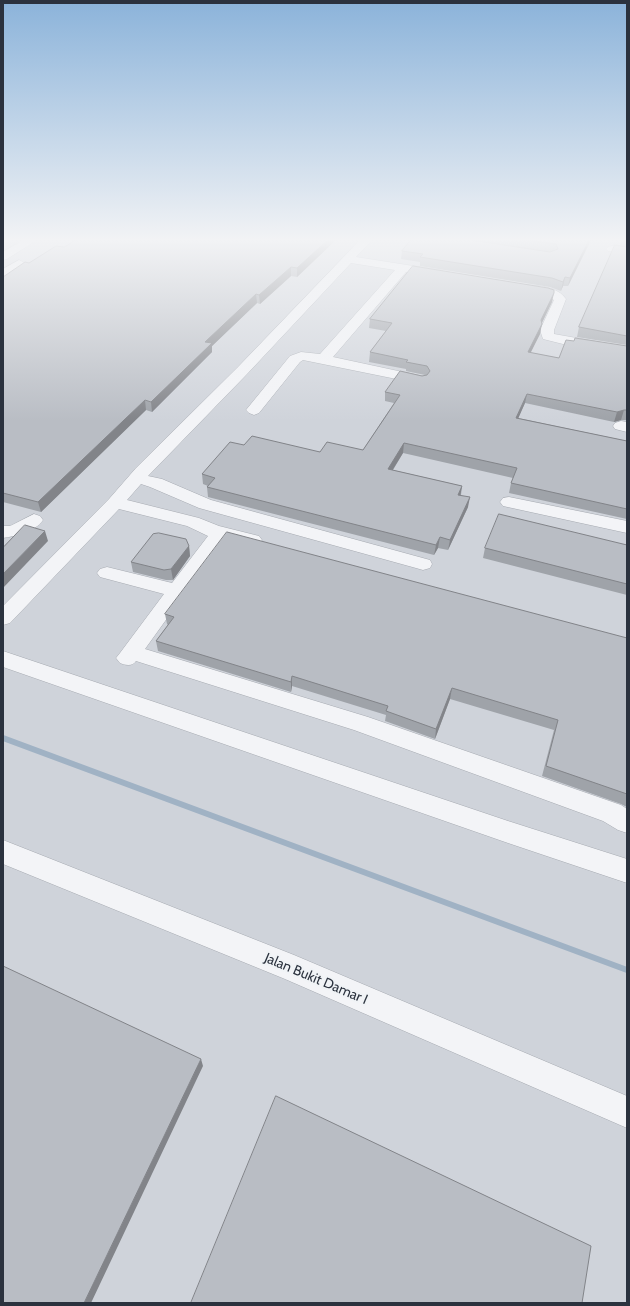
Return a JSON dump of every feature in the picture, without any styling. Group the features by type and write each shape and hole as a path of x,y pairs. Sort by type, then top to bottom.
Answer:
{"street":[{"path":"3,618 243,370 309,299"},
{"path":"323,360 376,299"},
{"path":"560,299 547,330 548,336 627,351"},
{"path":"254,410 295,359 301,356 308,356 421,380"},
{"path":"138,478 156,483 205,504 423,564"},
{"path":"509,502 627,527"},
{"path":"115,503 194,522 213,530 273,545"},
{"path":"3,532 14,531 34,520"},
{"path":"213,530 217,536 129,655 360,723 612,813 627,822"},
{"path":"107,573 177,591"},
{"path":"3,659 501,830 627,871"},
{"name":"Jalan Bukit Damar I","path":"3,852 294,969 627,1112"}],"shaded area":[{"path":"3,299 627,299 627,1303 3,1303"}],"building":[{"path":"3,299 251,299 205,342 212,343 151,402 145,400 38,502 3,493"},
{"path":"386,299 551,299 541,320 542,324 528,352 559,358 566,340 574,341 575,338 627,346 627,410 617,412 527,394 516,418 627,441 627,509 511,483 517,468 404,443 388,469 462,486 458,495 470,497 450,540 440,537 436,545 207,487 215,478 202,474 230,442 244,445 252,436 320,452 327,442 363,450 400,395 385,392 400,371 422,376 427,375 430,371 427,366 406,362 408,360 370,352 392,323 370,319"},
{"path":"591,299 627,299 627,336 579,327"},
{"path":"499,514 627,545 627,584 485,548"},
{"path":"25,525 45,531 3,574 3,545 4,546"},
{"path":"227,532 627,638 627,794 546,766 558,720 452,688 436,729 386,711 388,706 292,676 291,682 156,641 174,617 165,614"},
{"path":"159,533 186,539 189,546 171,569 164,570 131,562 153,534"},
{"path":"3,966 201,1059 84,1303 3,1303"},
{"path":"276,1096 591,1246 582,1303 191,1303"}],"waterway":[{"path":"3,738 627,970"}]}
